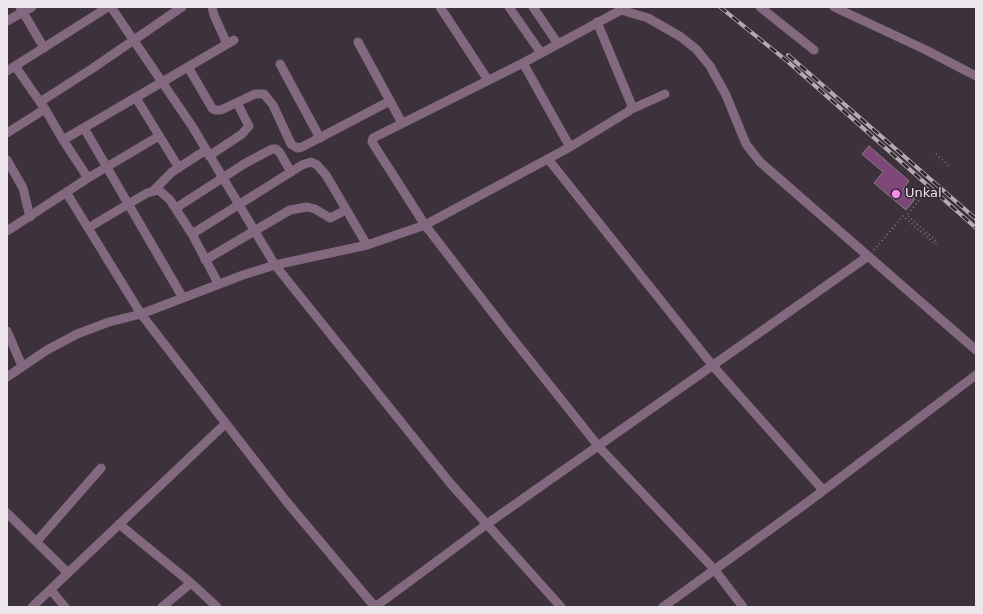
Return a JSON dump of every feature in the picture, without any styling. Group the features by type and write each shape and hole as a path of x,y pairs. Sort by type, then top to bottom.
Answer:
{"street":[{"path":"7,21 21,10 32,7"},
{"path":"88,178 43,106 11,68 109,7 162,82 223,178 275,265 450,483 561,607"},
{"path":"7,132 133,40 182,7"},
{"path":"63,140 230,42 214,15 212,7"},
{"path":"440,7 488,80"},
{"path":"510,7 541,53"},
{"path":"533,7 558,44"},
{"path":"760,7 814,50"},
{"path":"834,7 926,50 976,76"},
{"path":"743,607 714,569 599,447 426,225 372,141 373,138 523,63 598,22 619,8 648,18 681,37 696,49 710,66 726,95 746,144 760,162 867,257 976,350"},
{"path":"21,10 44,48"},
{"path":"598,22 632,109"},
{"path":"358,42 402,123"},
{"path":"523,63 570,147"},
{"path":"280,64 320,138"},
{"path":"188,67 212,108 215,110 221,110 255,94 264,94 273,105 288,138 294,147 302,147 390,102"},
{"path":"7,377 22,366 77,334 109,322 141,314 218,283 275,265 367,245 426,225 570,147 632,109 665,94"},
{"path":"136,98 179,168"},
{"path":"88,228 154,190 165,178 179,168 238,137 248,126 237,103"},
{"path":"84,128 183,298"},
{"path":"7,231 88,178 159,136"},
{"path":"176,208 259,155 272,149 276,149 280,153 291,172"},
{"path":"548,159 713,366 823,490"},
{"path":"7,160 23,188 30,217"},
{"path":"192,234 239,206 302,165 311,162 326,175 367,245"},
{"path":"154,190 159,190 164,193 176,208 192,234 218,283"},
{"path":"66,192 141,314 286,502 375,607 487,524 599,447 867,257"},
{"path":"205,260 281,214 302,207 315,209 330,218 346,210"},
{"path":"7,331 22,366"},
{"path":"663,607 823,490 976,375"},
{"path":"32,607 225,424"},
{"path":"37,541 101,468"},
{"path":"7,513 68,573"},
{"path":"119,524 191,583 217,607"},
{"path":"162,607 191,583"},
{"path":"51,590 65,607"}],"path":[{"path":"936,154 949,166"},
{"path":"867,257 903,216 935,244 937,242 907,215 921,198 907,187"}],"building":[{"path":"869,146 909,181 903,189 915,199 906,210 874,183 883,172 862,154"}],"railway":[{"path":"720,7 787,61 976,228"},
{"path":"788,55 976,219"}],"place":[{"name":"Unkal","path":"896,194"}]}
